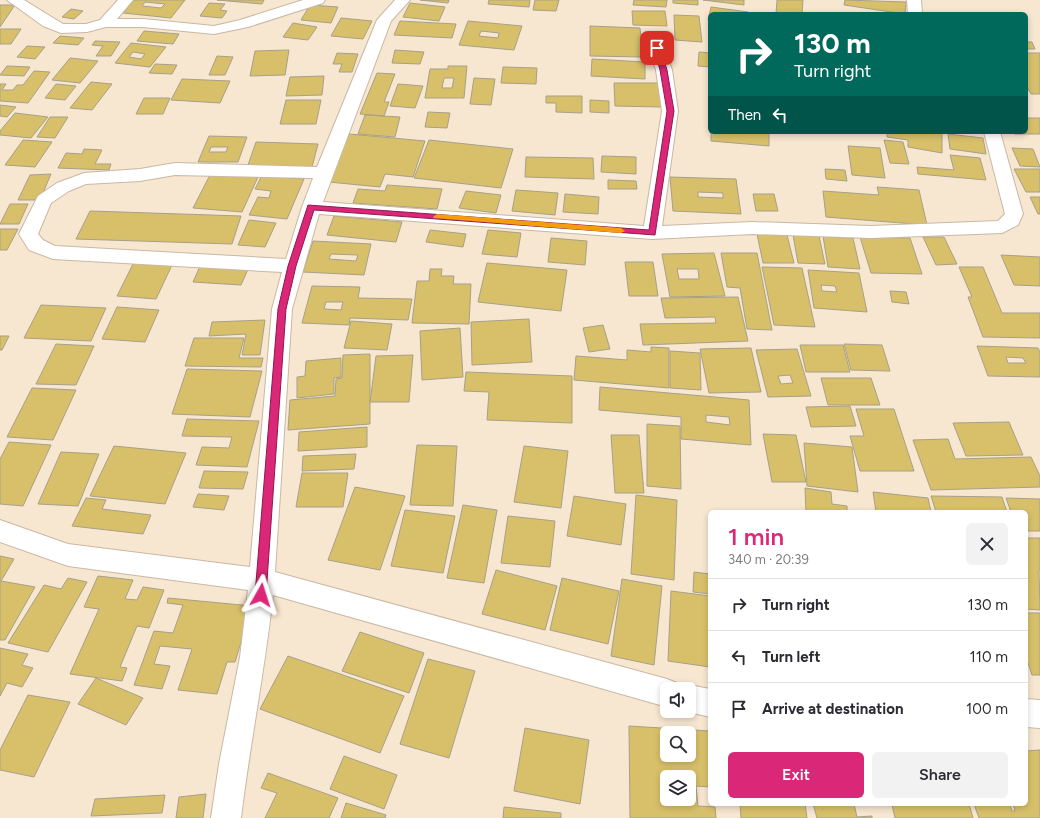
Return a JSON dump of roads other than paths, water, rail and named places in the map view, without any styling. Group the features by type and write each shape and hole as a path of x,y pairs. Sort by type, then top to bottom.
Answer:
{"street":[{"path":"14,0 48,23 61,29 87,28 105,23 143,23 181,28 214,30 243,24 318,0"},
{"path":"105,23 126,0"},
{"path":"914,0 914,12"},
{"path":"226,818 233,764 253,657 262,580 282,309 292,266 311,207 384,20 396,1"},
{"path":"652,233 670,111 664,70 653,37"},
{"path":"311,207 652,233 752,228 871,232 1002,227 1011,221 1014,214 993,134"},
{"path":"292,266 53,252 36,245 28,234 44,200 63,187 84,179 140,175 175,169 325,173"},
{"path":"0,530 68,555 262,580 660,691"},
{"path":"696,700 708,703"},
{"path":"1028,713 1040,714"}]}
